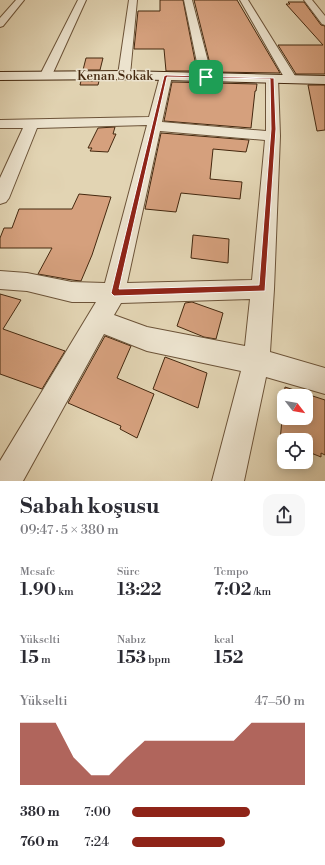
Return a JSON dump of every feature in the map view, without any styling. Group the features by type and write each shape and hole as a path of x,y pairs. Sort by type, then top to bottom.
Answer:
{"street":[{"path":"0,24 20,0"},
{"path":"46,75 82,0"},
{"path":"124,75 133,0"},
{"path":"188,0 206,77"},
{"path":"228,481 256,361 263,288 272,136 282,79 244,0"},
{"path":"308,0 325,22"},
{"name":"Kenan Sokak","path":"0,76 124,75 325,80"},
{"path":"6,481 114,293 166,76"},
{"path":"0,198 32,123"},
{"path":"0,124 155,124 272,136"},
{"path":"0,280 28,282 72,292 114,293 263,288"},
{"path":"98,320 147,339 256,361 325,381"}],"building":[{"path":"160,0 183,0 197,71 166,71 164,49 134,49 138,11 160,11"},
{"path":"194,0 237,0 280,73 212,72"},
{"path":"288,2 304,2 321,25 325,26 325,74 296,74 278,45 323,45 286,4 290,4"},
{"path":"86,58 103,58 100,70 83,70"},
{"path":"81,81 99,81 98,85 80,85"},
{"path":"172,82 257,84 251,128 164,121"},
{"path":"308,85 325,85 325,130 317,131"},
{"path":"115,127 113,134 116,134 108,152 90,151 92,148 88,148 98,128"},
{"path":"161,133 249,140 246,152 213,149 210,179 242,182 240,199 181,193 176,212 145,209"},
{"path":"79,194 111,197 92,255 81,281 38,274 52,248 0,248 0,238 4,228 12,228 19,209 72,209"},
{"path":"193,235 229,239 228,263 191,258"},
{"path":"0,294 21,300 3,329 65,351 42,389 0,374"},
{"path":"192,302 223,313 216,339 204,337 177,326 185,303"},
{"path":"105,336 131,346 117,378 154,394 137,438 120,429 121,426 68,403"},
{"path":"165,357 207,373 198,408 153,389"},
{"path":"313,396 325,400 325,455 321,453 321,457 313,454 313,433 281,433 281,425 313,425"}],"route":[{"path":"166,76 206,77 272,78 273,129 263,288 114,293 166,76"}]}
